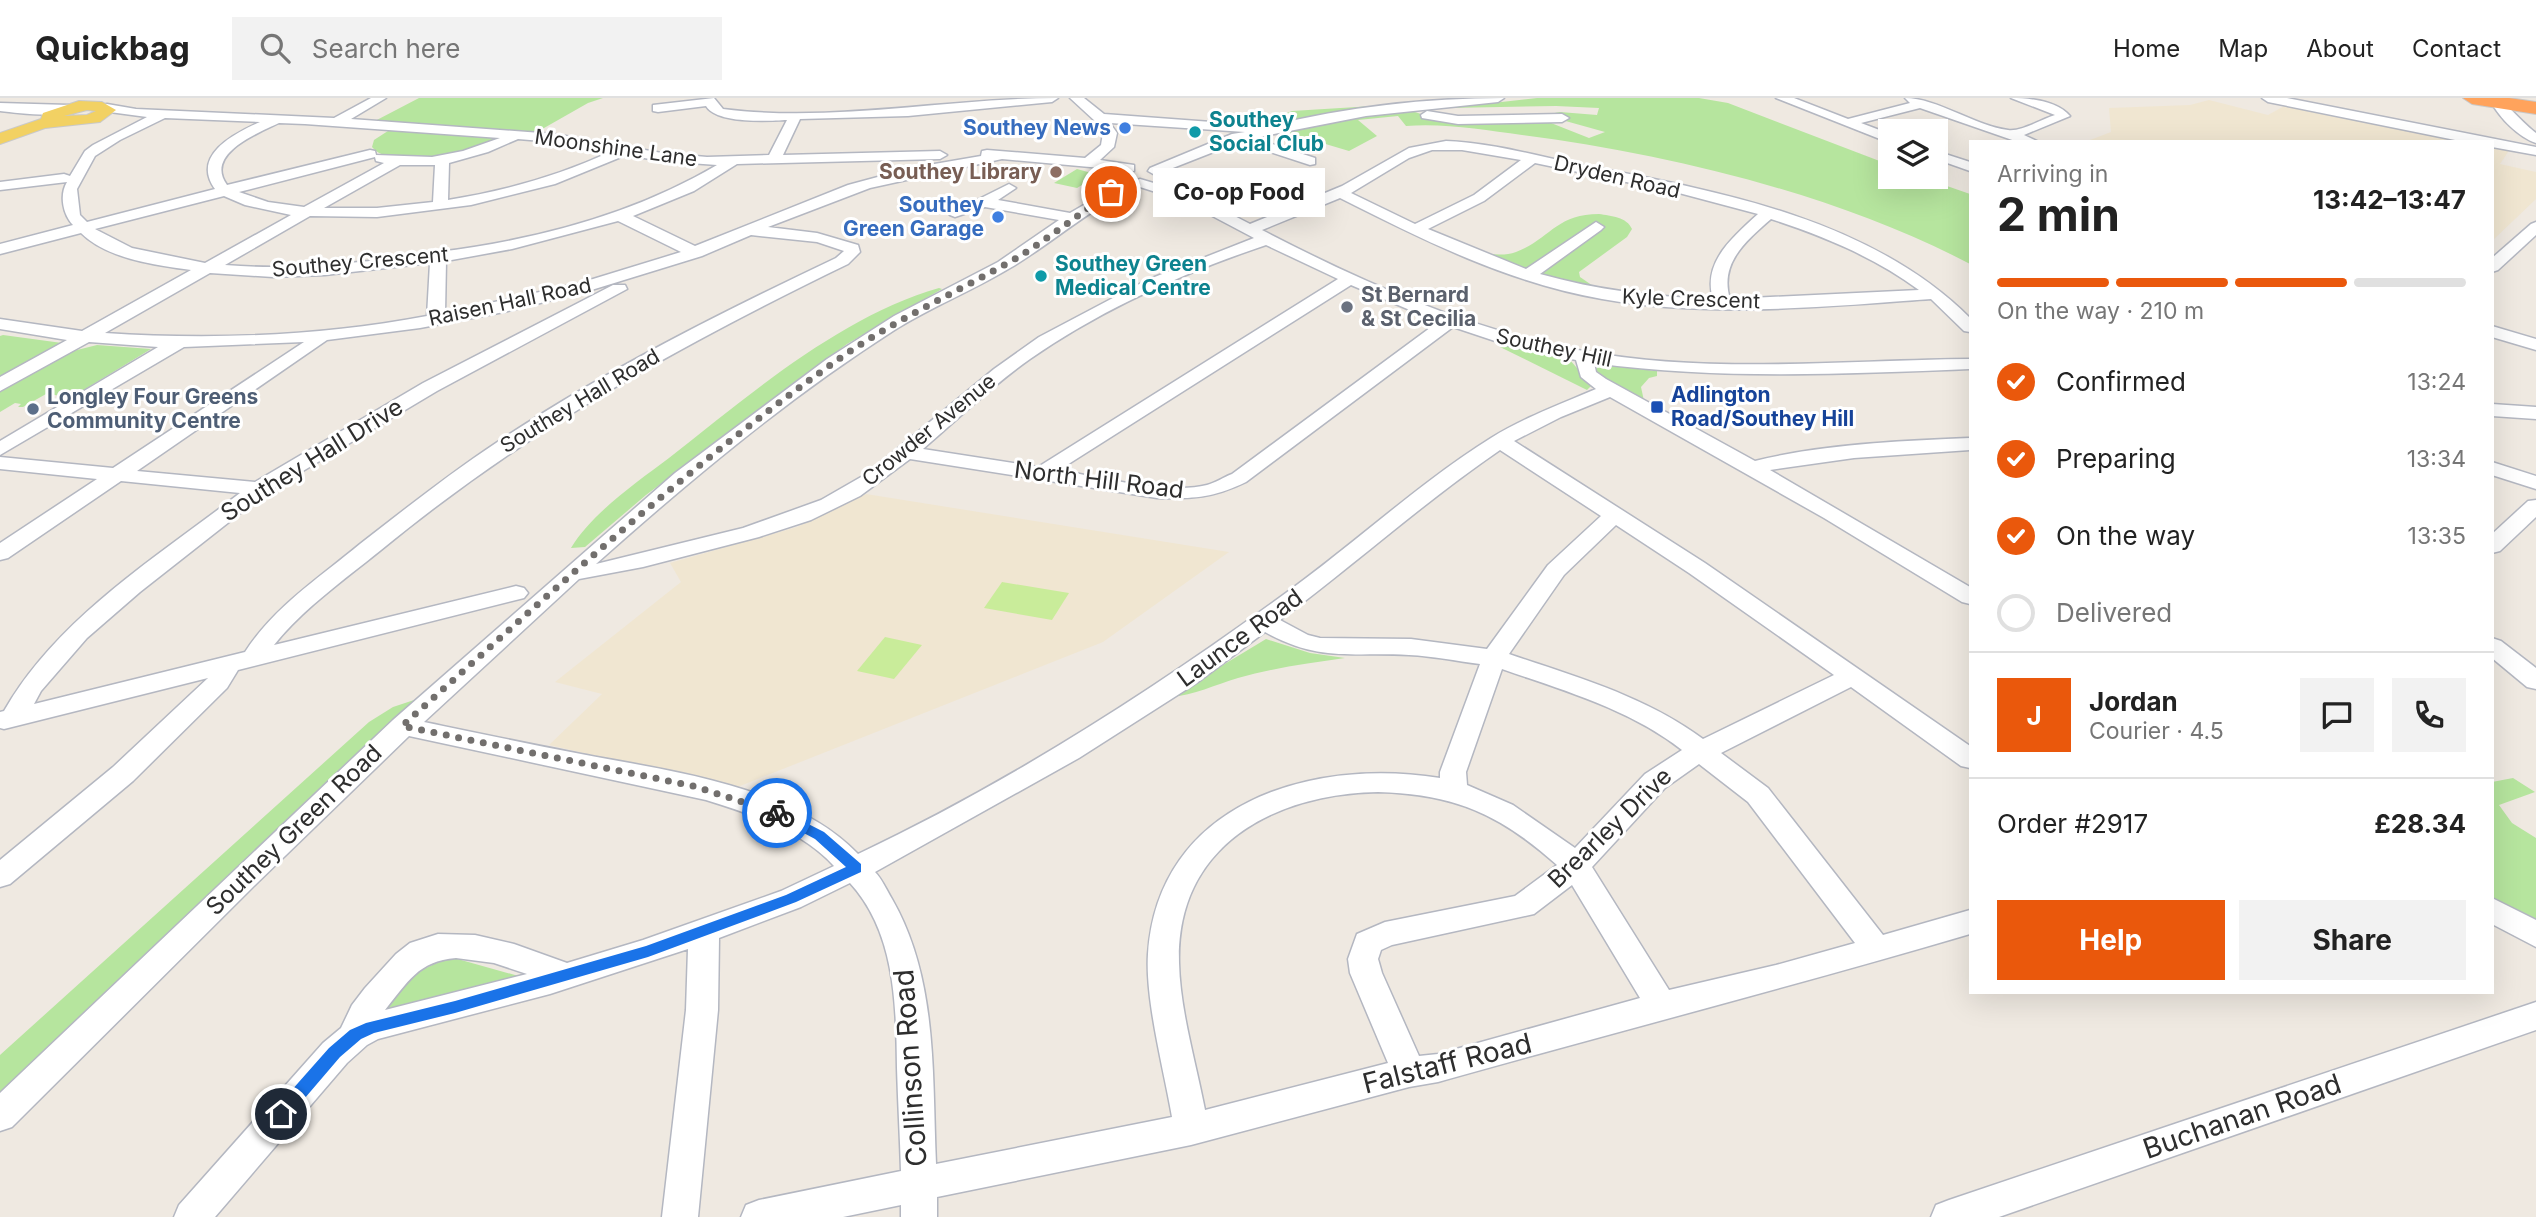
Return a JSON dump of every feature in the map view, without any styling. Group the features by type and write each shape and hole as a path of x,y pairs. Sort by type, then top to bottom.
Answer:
{"highway":[{"path":"2472,98 2507,107 2536,106"}],"main road":[{"path":"0,139 67,116 103,115 107,103"}],"street":[{"path":"336,122 380,98"},
{"path":"658,108 709,100 713,108 731,115 795,116 908,112 1052,98"},
{"path":"1078,99 1096,98"},
{"path":"1374,98 1392,109"},
{"path":"1113,184 1113,173 1175,160 1237,137 1321,117 1498,98"},
{"path":"1782,98 1878,135"},
{"path":"2011,135 2064,116 2058,111 2017,98"},
{"path":"2268,98 2476,140"},
{"path":"1078,99 1100,118 1107,128 1110,140 1092,164 1113,184"},
{"path":"1847,123 1916,101 2026,140"},
{"name":"Moonshine Lane","path":"107,103 136,113"},
{"path":"0,107 67,116"},
{"path":"1414,107 1427,115 1448,119 1562,118"},
{"path":"2507,107 2536,118"},
{"path":"2507,107 2536,139"},
{"name":"Moonshine Lane","path":"31,110 67,116 136,113 277,118 518,135 564,139 687,159 733,161 1001,155 1132,167"},
{"path":"70,230 57,207 64,178 91,153 164,114"},
{"path":"774,160 795,116"},
{"path":"277,118 234,143 218,160 214,176 225,191 253,203 307,212 358,213 440,206 536,186 578,172 625,150"},
{"path":"1100,118 1259,131"},
{"path":"370,154 365,143 388,126"},
{"path":"0,249 370,154 397,161 443,159 490,148 518,135"},
{"path":"1237,137 1275,149 1301,151"},
{"path":"2494,143 2536,150"},
{"name":"Dryden Road","path":"1249,230 1339,192 1413,151 1429,146 1454,145 1641,181 1767,214 1856,246 1898,268 1936,294 1969,326"},
{"path":"1260,155 1275,149"},
{"path":"618,215 696,253 865,184 1001,155"},
{"path":"440,206 443,159"},
{"path":"1416,229 1479,198 1532,159"},
{"path":"1948,159 1969,167"},
{"path":"1132,167 1156,172 1175,160"},
{"path":"0,385 397,161"},
{"name":"Southey Crescent","path":"70,230 90,244 123,255 155,263 205,269 314,270 439,257 526,240 618,215 682,190 733,161"},
{"name":"Southey Green Road","path":"0,1116 402,726 573,572 708,458 836,361 908,315 1018,257 1075,218 1113,184 1152,181 1156,172"},
{"name":"Southey Hill","path":"1156,172 1168,189"},
{"path":"0,186 64,178"},
{"name":"Southey Hill","path":"1138,184 1168,189 1350,278 1451,321 1502,339 1585,358 1651,367 1734,371 1969,364"},
{"path":"956,212 984,202 1009,188"},
{"name":"Kyle Crescent","path":"1339,192 1416,229 1528,275 1620,297 1722,302 1936,294"},
{"path":"984,202 1075,218"},
{"path":"1722,302 1717,292 1721,265 1735,243 1767,214"},
{"path":"1528,275 1596,227"},
{"path":"2494,265 2536,227"},
{"name":"Southey Hall Road","path":"0,876 123,774 218,681 310,597 435,496 505,446 636,366 760,300 842,261 852,252 852,248 847,245 751,230"},
{"name":"Crowder Avenue","path":"573,572 604,570 730,538 802,515 855,490 1011,365 1079,321 1188,267 1267,239"},
{"name":"Southey Hall Drive","path":"6,720 30,686 79,633 186,543 259,489 597,291 650,274 660,265 696,253"},
{"path":"436,319 439,257"},
{"path":"1043,474 1350,278"},
{"name":"Raisen Hall Road","path":"2,326 86,337 180,341 323,334 436,319 597,291"},
{"name":"North Hill Road","path":"904,452 1180,494 1220,487 1251,470 1451,321"},
{"path":"2494,332 2536,345"},
{"path":"0,553 323,334"},
{"path":"0,449 180,341"},
{"path":"1585,358 1584,368 1589,377 1753,468 1969,596"},
{"name":"Launce Road","path":"355,1035 371,1027 566,976 704,931 791,899 856,868 939,825 1129,716 1265,622 1451,474 1500,441 1554,413 1611,390"},
{"path":"2494,410 2536,413"},
{"path":"1500,441 1616,514 1969,758"},
{"path":"1753,468 1784,460 1854,452 1969,444"},
{"path":"0,463 259,489"},
{"path":"2494,469 2536,483"},
{"path":"2494,544 2536,506"},
{"path":"1454,790 1453,772 1494,658 1556,570 1616,514"},
{"path":"6,720 516,593"},
{"path":"1265,622 1300,641 1320,646 1411,647 1494,658 1616,700 1668,726 1758,795 1877,949"},
{"path":"2494,648 2535,680"},
{"name":"Brearley Drive","path":"1409,1072 1366,973 1363,959 1368,943 1385,934 1523,906 1576,866 1656,781 1680,762 1853,676"},
{"name":"Collinson Road","path":"402,726 726,795 796,822 819,835 856,868 877,895 892,924 910,985 919,1201"},
{"path":"1191,1129 1163,961 1177,888 1194,858 1220,833 1290,796 1336,785 1380,783 1454,790 1501,812 1564,854 1576,866 1661,1005"},
{"path":"2494,911 2536,936"},
{"name":"Falstaff Road","path":"759,1217 919,1201 1409,1072 1437,1068 1661,1005 1776,978 1969,922"},
{"path":"680,1217 702,1010 704,931"},
{"path":"192,1217 335,1053 355,1035 366,1009 410,959 432,948 462,946 504,953 566,976"},
{"name":"Buchanan Road","path":"1949,1217 2536,1016"}],"shaded area":[{"path":"2209,100 2268,115 2286,105 2463,140 2090,140 2111,132 2109,108 2190,105"},
{"path":"2494,145 2510,149 2500,164 2536,172 2536,199 2494,239"},
{"path":"866,494 1229,552 1103,642 735,788 549,745 602,694 555,682 681,582 670,563 797,527"}],"green space":[{"path":"419,98 603,98 588,103 537,132 373,122"},
{"path":"1537,98 1699,98 1728,103 1878,160 1878,189 1948,189 1948,186 1969,194 1969,264 1866,217 1810,198 1636,153 1479,129 1435,125 1406,126 1398,116 1358,120 1377,136 1349,151 1282,131 1409,110 1433,118 1502,123 1546,121 1589,138 1605,132 1544,115 1560,112 1597,115 1599,108 1448,108"},
{"path":"1373,106 1259,126 1254,125 1292,111"},
{"path":"391,129 505,138 437,157 398,158 382,155 372,147 374,140"},
{"path":"1077,169 1095,174 1100,183 1089,181 1077,188 1054,183"},
{"path":"1599,214 1623,220 1632,229 1627,237 1579,272 1580,277 1596,288 1537,273 1483,254 1516,252 1573,218"},
{"path":"942,289 847,344 646,495 585,547 571,548 591,523 616,499 797,360 867,318"},
{"path":"0,336 62,343 0,378"},
{"path":"1503,343 1569,359 1592,385 1587,390 1500,347"},
{"path":"97,345 151,349 72,397 46,394 23,407 18,407 21,404 15,403 0,412 0,392 73,351"},
{"path":"1601,365 1657,371 1657,376 1649,378 1641,387 1644,401 1593,371"},
{"path":"1002,582 1069,593 1052,620 984,608"},
{"path":"885,637 922,645 894,679 857,671"},
{"path":"1266,639 1310,653 1345,658 1264,671 1196,692 1170,697"},
{"path":"420,698 60,1035 0,1101 0,1055 369,722 393,707"},
{"path":"2513,778 2535,792 2499,805 2512,823 2536,838 2536,933 2494,909 2494,782"},
{"path":"454,958 529,979 396,1011 386,1007 399,989 415,975"}],"way so far":[{"path":"777,813 693,786 402,726 602,546 716,452 836,361 886,327 1018,257 1111,192"}],"place":[{"name":"Southey News","path":"1125,128"},
{"name":"Southey Social Club","path":"1195,132"},
{"name":"Southey Library","path":"1056,172"},
{"name":"Co-op Food","path":"1111,192"},
{"name":"Southey Green Garage","path":"998,217"},
{"name":"Southey Green Medical Centre","path":"1041,276"},
{"name":"St Bernard & St Cecilia","path":"1347,307"},
{"name":"Adlington Road/Southey Hill","path":"1657,407"},
{"name":"Longley Four Greens Community Centre","path":"33,409"}],"route":[{"path":"281,1114 335,1053 355,1035 371,1027 550,981 648,951 791,899 856,868 819,835 777,813"}]}
